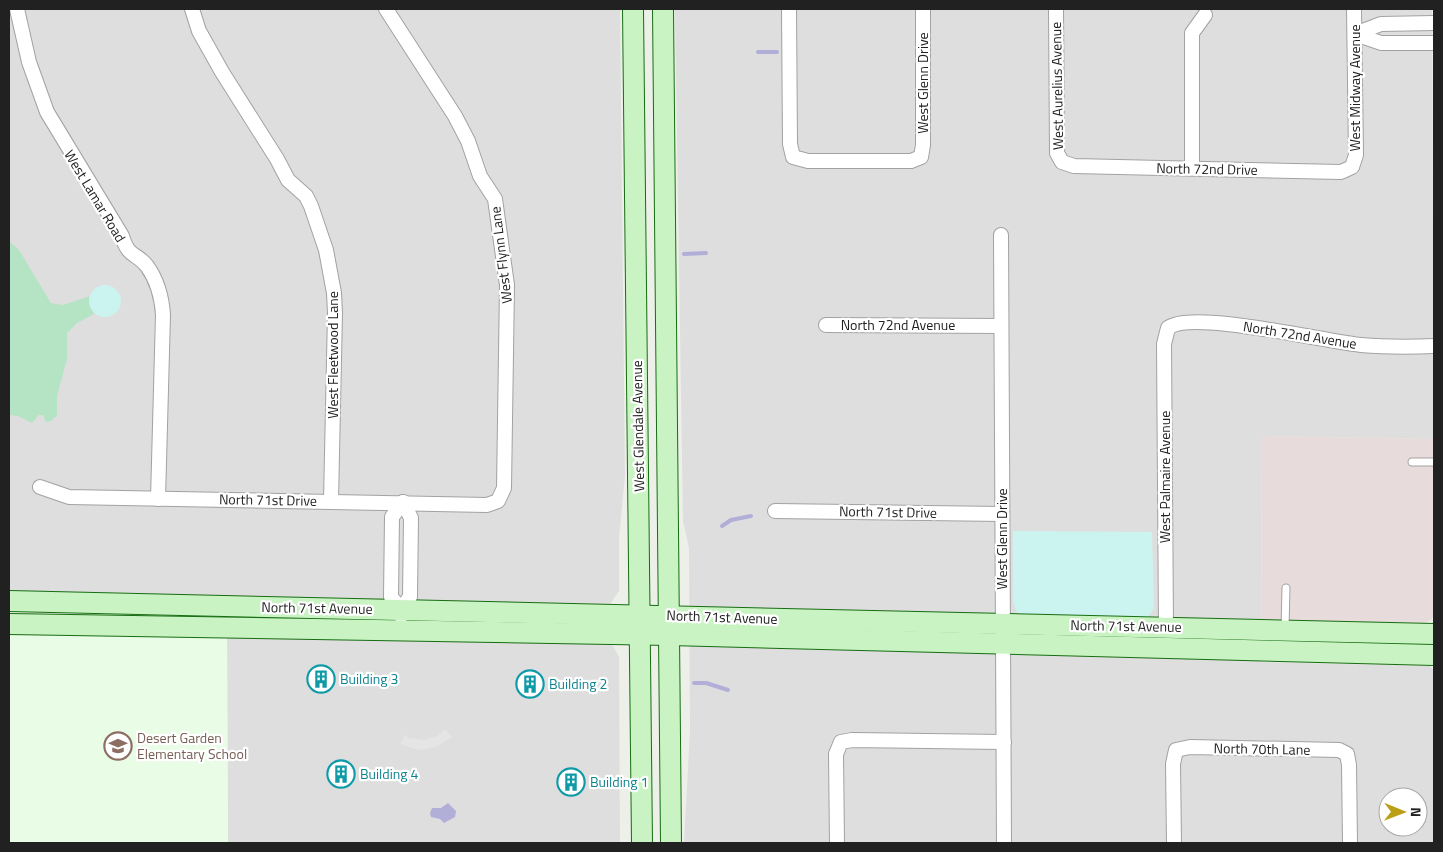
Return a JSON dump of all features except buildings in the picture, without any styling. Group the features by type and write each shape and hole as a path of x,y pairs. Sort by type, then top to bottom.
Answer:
{"street":[{"name":"West Lamar Road","path":"17,9 29,62 46,112 122,236 126,249 146,265 160,295 163,315 158,499"},
{"name":"West Fleetwood Lane","path":"192,9 199,31 222,72 277,159 288,180 306,196 326,250 334,293 335,313 331,501"},
{"name":"West Flynn Lane","path":"386,9 455,116 471,148 480,176 495,199 507,285 508,321 504,488 498,501"},
{"name":"West Glendale Avenue","path":"633,9 642,843"},
{"name":"West Glendale Avenue","path":"663,9 671,843"},
{"name":"West Glenn Drive","path":"789,9 790,144 793,157 808,161 911,162 921,157 923,145 923,9"},
{"name":"West Aurelius Avenue","path":"1056,9 1057,154 1062,162"},
{"name":"West Midway Avenue","path":"1352,168 1356,155 1354,9"},
{"path":"1192,168 1192,33 1205,15"},
{"path":"1355,34 1381,24 1434,23"},
{"path":"1396,24 1396,43"},
{"path":"1355,34 1381,43 1434,43"},
{"name":"North 72nd Drive","path":"1062,162 1074,166 1341,172 1352,168"},
{"name":"West Glenn Drive","path":"1000,235 1004,843"},
{"name":"North 72nd Avenue","path":"1168,328 1178,323 1214,323 1259,327 1361,345 1434,346"},
{"name":"North 72nd Avenue","path":"826,325 1001,326"},
{"name":"West Palmaire Avenue","path":"1166,626 1164,344 1168,328"},
{"name":"North 71st Drive","path":"40,487 69,497 488,505 498,501"},
{"path":"400,631 401,609 391,597 392,517 403,502"},
{"name":"North 71st Drive","path":"775,511 1002,514"},
{"name":"North 71st Avenue","path":"9,601 640,615 670,626 1003,644 1434,655"},
{"name":"North 71st Avenue","path":"9,624 640,635 670,626 1003,624 1166,626 1434,634"},
{"path":"837,843 836,754 841,742 852,740 1004,742"},
{"name":"North 70th Lane","path":"1174,843 1173,764 1176,750 1190,748 1339,750 1347,754 1349,765 1350,843"}],"lane":[{"path":"1412,462 1434,462"},
{"path":"1285,630 1286,588"}],"shaded area":[{"path":"9,9 620,9 625,475 619,538 619,591 610,604 9,594"},
{"path":"675,9 1432,9 1434,439 1261,436 1262,662 1430,666 1434,671 1434,843 684,843 690,731 689,548 683,521"},
{"path":"105,285 111,286 116,290 120,295 120,307 116,312 111,316 105,317 99,316 94,312 90,307 89,301 90,295 94,290 99,286"},
{"path":"1261,436 1434,439 1434,615 1431,620 1425,623 1262,622"},
{"path":"1013,531 1152,532 1154,608 1148,617 1143,618 1023,615 1017,613 1013,602"},
{"name":"Desert Garden Elementary School","path":"9,632 227,636 228,843 9,843"},
{"path":"227,636 607,643 613,646 619,657 620,843 228,843"},
{"path":"445,729 452,737 436,747 418,750 400,744 404,735 409,738 424,740 437,736"},
{"path":"448,803 456,811 455,817 444,823 440,819 431,817 432,808 441,808"}],"green space":[{"path":"9,241 19,250 51,303 63,305 90,296 90,306 94,314 77,323 67,333 67,359 57,396 57,415 51,421 46,422 43,415 39,415 32,423 18,416 9,415"}],"waterway":[{"path":"758,52 777,52"},
{"path":"684,254 706,253"},
{"path":"722,526 731,520 751,516"},
{"path":"694,683 706,683 728,690"}],"place":[{"name":"Building 3","path":"321,679"},
{"name":"Building 2","path":"530,684"},
{"name":"Desert Garden Elementary School","path":"118,746"},
{"name":"Building 4","path":"341,774"},
{"name":"Building 1","path":"571,782"}]}
